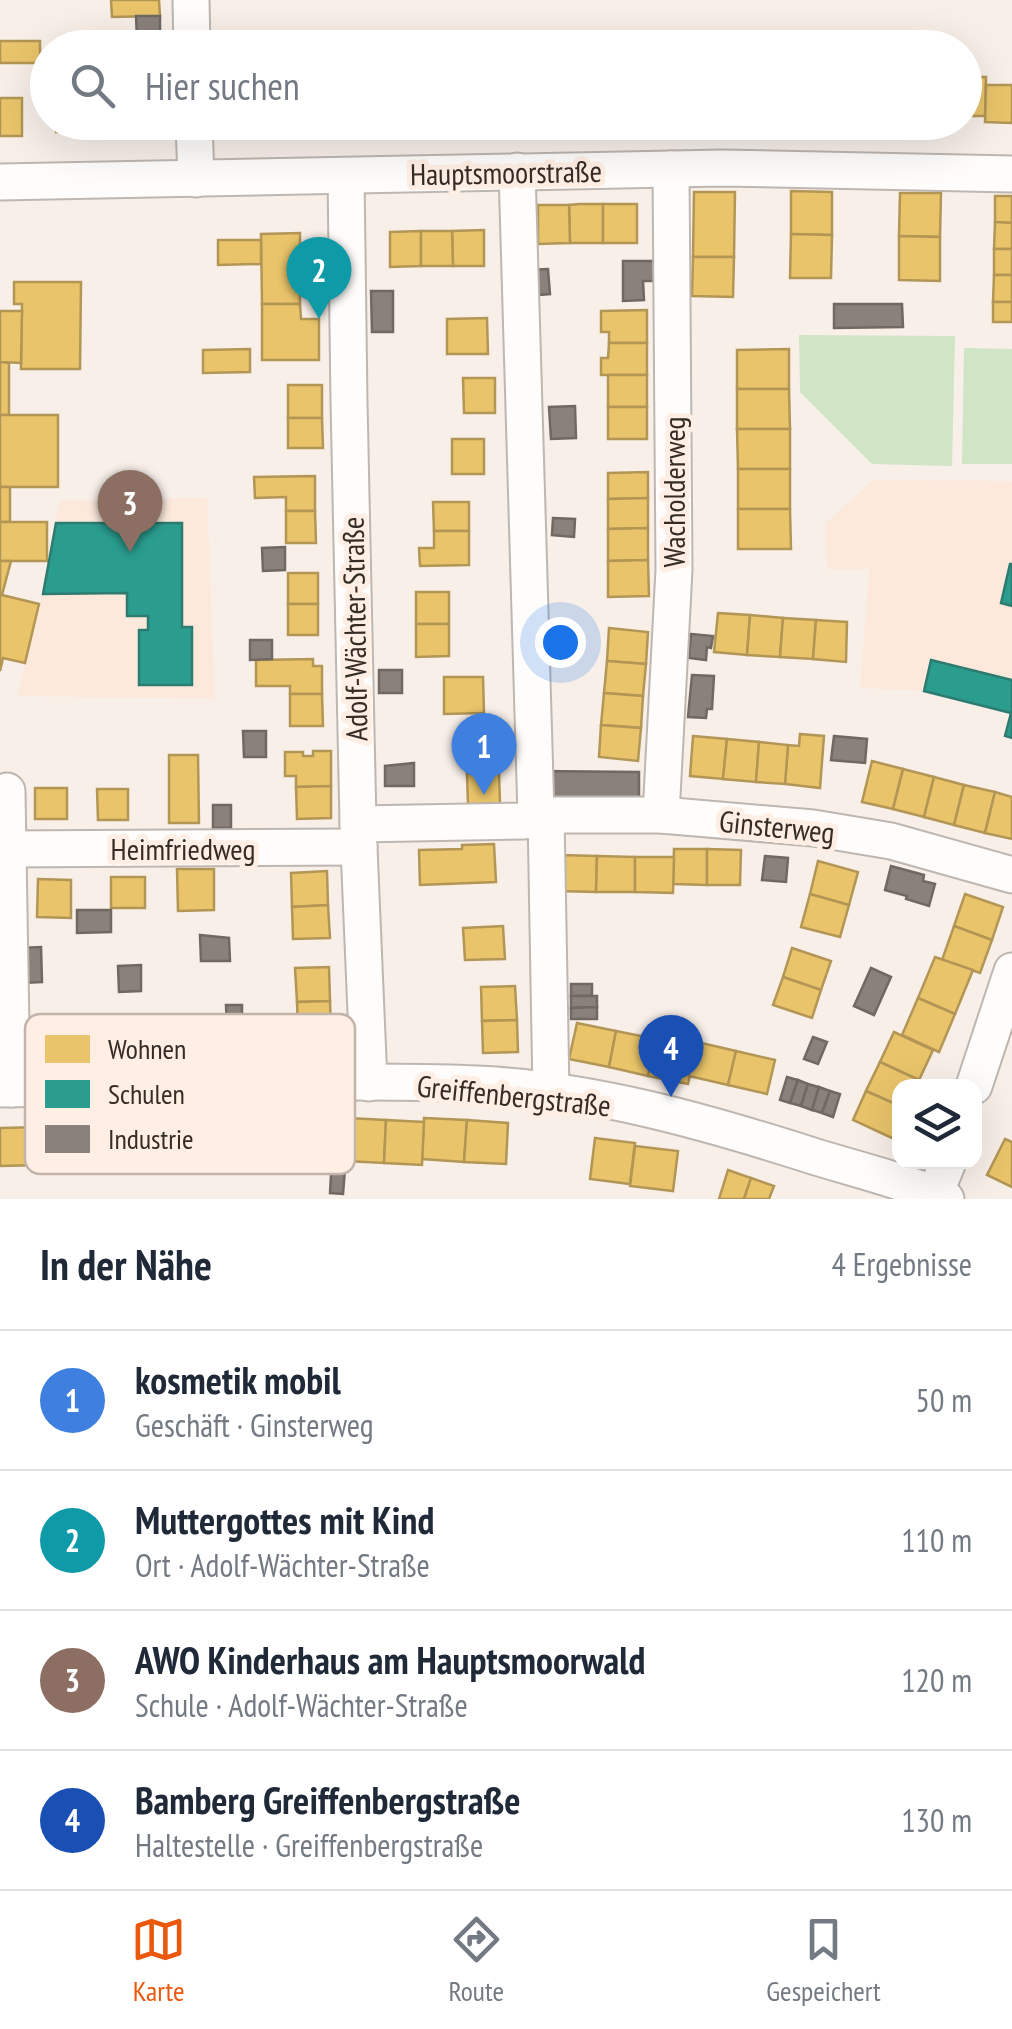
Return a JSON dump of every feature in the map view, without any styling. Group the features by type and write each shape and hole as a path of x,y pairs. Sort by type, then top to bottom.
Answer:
{"street":[{"path":"191,0 192,30"},
{"path":"195,140 196,179"},
{"name":"Hauptsmoorstraße","path":"0,182 671,169 1012,174"},
{"name":"Wacholderweg","path":"661,815 674,570 671,169"},
{"path":"518,171 551,1092"},
{"name":"Adolf-Wächter-Straße","path":"346,176 359,836 369,1083"},
{"path":"6,1089 7,791"},
{"name":"Ginsterweg","path":"541,815 661,815 812,828 954,857 1012,876"},
{"name":"Heimfriedweg","path":"7,849 359,836 524,821 541,815"},
{"path":"976,1079 1012,971"},
{"name":"Greiffenbergstraße","path":"355,1083 479,1084 551,1092 670,1114 940,1197"},
{"path":"940,1197 946,1169"}],"shaded area":[{"path":"873,480 1012,481 1012,738 1005,736 1011,713 924,691 860,688 869,569 827,569 825,524"},
{"path":"207,498 215,699 17,696 41,602 59,501"}],"green space":[{"path":"799,335 955,336 952,466 872,464 800,392"},
{"path":"964,348 1012,349 1012,464 962,464"}],"building: Wohnen":[{"path":"111,0 159,0 160,16 112,17"},
{"path":"0,41 30,41 30,63 0,63"},
{"path":"982,77 986,77 982,116"},
{"path":"986,85 1012,85 1012,123 985,122"},
{"path":"0,98 22,98 22,136 0,136"},
{"path":"791,191 832,192 832,235 791,234"},
{"path":"694,192 735,192 734,257 693,257"},
{"path":"900,193 941,193 940,237 899,236"},
{"path":"995,196 1012,196 1012,223 995,222"},
{"path":"603,204 603,243 570,243 569,205"},
{"path":"603,204 637,204 637,243 603,243"},
{"path":"538,205 569,205 570,243 538,244"},
{"path":"995,222 1012,223 1012,249 994,249"},
{"path":"484,230 484,266 453,266 452,231"},
{"path":"421,231 421,266 390,267 390,232"},
{"path":"421,231 452,231 453,266 421,266"},
{"path":"300,233 300,304 262,304 261,234"},
{"path":"791,234 832,235 831,278 790,278"},
{"path":"899,236 940,237 940,281 899,280"},
{"path":"218,240 261,240 261,264 218,265"},
{"path":"994,249 1012,249 1012,275 994,275"},
{"path":"693,257 734,257 733,297 692,296"},
{"path":"994,275 1012,275 1012,302 993,302"},
{"path":"14,282 81,282 80,369 21,369 22,304 14,304"},
{"path":"993,302 1012,302 1012,322 993,322"},
{"path":"262,304 300,304 301,319 319,319 319,360 262,360"},
{"path":"647,310 647,343 609,343 609,332 601,332 601,311"},
{"path":"0,311 22,311 21,363 0,362"},
{"path":"487,318 488,354 447,354 447,319"},
{"path":"609,343 647,343 647,375 601,375 601,358 608,358"},
{"path":"250,349 250,372 203,373 203,350"},
{"path":"789,349 789,389 737,389 737,350"},
{"path":"0,362 9,363 9,415 0,415"},
{"path":"608,375 647,375 647,407 608,407"},
{"path":"463,378 495,378 495,413 464,413"},
{"path":"288,385 322,385 322,418 288,418"},
{"path":"737,389 789,389 790,429 737,429"},
{"path":"608,407 647,407 647,439 608,439"},
{"path":"0,415 58,415 58,487 0,487"},
{"path":"288,418 322,418 323,448 288,448"},
{"path":"737,429 790,429 790,469 738,469"},
{"path":"452,439 484,439 484,474 452,474"},
{"path":"738,469 790,469 790,509 738,509"},
{"path":"648,472 648,498 608,499 608,473"},
{"path":"315,476 315,511 286,511 286,497 255,498 254,477"},
{"path":"0,487 10,487 10,522 0,522"},
{"path":"648,498 648,528 608,529 608,499"},
{"path":"433,502 469,502 469,531 434,531"},
{"path":"738,509 790,509 791,549 738,549"},
{"path":"286,511 315,511 316,543 286,543"},
{"path":"0,522 47,522 47,561 0,561"},
{"path":"648,528 648,560 608,561 608,529"},
{"path":"434,531 469,531 469,565 420,566 419,548 434,548"},
{"path":"648,560 649,596 608,597 608,561"},
{"path":"0,561 11,561 2,595 39,604 25,663 3,658 0,671"},
{"path":"288,573 318,573 318,604 288,604"},
{"path":"416,592 449,592 449,624 416,624"},
{"path":"288,604 318,604 318,635 288,635"},
{"path":"718,613 750,615 747,655 714,652"},
{"path":"750,615 783,618 780,657 747,655"},
{"path":"783,618 816,620 813,659 780,657"},
{"path":"816,620 847,622 846,662 813,659"},
{"path":"416,624 449,624 449,656 416,657"},
{"path":"609,628 648,632 646,664 607,661"},
{"path":"313,659 313,666 322,666 322,694 290,694 290,686 256,686 256,660"},
{"path":"607,661 646,664 643,696 604,693"},
{"path":"444,677 483,677 484,713 444,714"},
{"path":"604,693 643,696 641,728 601,725"},
{"path":"290,694 322,694 323,726 290,726"},
{"path":"601,725 641,728 638,761 599,757"},
{"path":"800,734 824,736 820,788 785,784 788,745 799,746"},
{"path":"693,736 727,739 723,779 690,776"},
{"path":"497,739 499,773 467,774 465,741"},
{"path":"727,739 759,742 756,782 723,779"},
{"path":"759,742 788,745 785,784 756,782"},
{"path":"313,751 331,751 331,786 296,787 296,776 285,776 285,752 313,756"},
{"path":"169,755 198,755 199,823 169,823"},
{"path":"872,761 903,769 893,809 862,802"},
{"path":"903,769 934,777 924,817 893,809"},
{"path":"499,773 500,803 468,805 467,774"},
{"path":"934,777 964,785 954,825 924,817"},
{"path":"964,785 995,792 985,833 954,825"},
{"path":"331,786 331,818 297,819 296,787"},
{"path":"35,788 67,788 67,819 35,819"},
{"path":"97,789 128,789 128,820 98,820"},
{"path":"995,792 1012,797 1012,839 985,833"},
{"path":"494,844 496,882 420,885 419,850"},
{"path":"674,849 707,849 707,885 673,884"},
{"path":"707,849 741,850 740,885 707,885"},
{"path":"558,855 597,856 596,892 557,891"},
{"path":"597,856 635,857 635,892 596,892"},
{"path":"635,857 674,857 673,893 635,892"},
{"path":"818,861 858,872 849,905 810,894"},
{"path":"177,869 214,869 214,910 178,911"},
{"path":"327,871 328,905 292,907 291,873"},
{"path":"111,877 145,877 145,908 111,908"},
{"path":"38,879 71,880 71,918 37,917"},
{"path":"810,894 849,905 840,937 801,927"},
{"path":"965,894 1003,907 992,940 954,926"},
{"path":"328,905 330,938 293,939 292,907"},
{"path":"503,926 505,959 465,960 463,928"},
{"path":"954,926 992,940 980,973 942,960"},
{"path":"792,948 831,961 821,990 783,977"},
{"path":"935,957 973,970 955,1014 918,998"},
{"path":"329,967 330,1001 297,1002 295,968"},
{"path":"783,977 821,990 812,1018 773,1005"},
{"path":"515,986 517,1020 482,1021 481,987"},
{"path":"918,998 955,1014 939,1052 902,1035"},
{"path":"330,1001 330,1014 297,1014 297,1002"},
{"path":"517,1020 518,1052 483,1053 482,1021"},
{"path":"577,1023 616,1031 609,1067 569,1059"},
{"path":"616,1031 656,1039 648,1076 609,1067"},
{"path":"894,1032 933,1050 919,1079 880,1062"},
{"path":"656,1039 696,1048 688,1084 648,1076"},
{"path":"697,1042 736,1051 728,1085 689,1076"},
{"path":"736,1051 775,1060 767,1094 728,1085"},
{"path":"880,1062 917,1079 892,1079 892,1102 866,1091"},
{"path":"866,1091 892,1102 892,1138 853,1120"},
{"path":"355,1118 386,1120 384,1163 355,1161"},
{"path":"424,1118 467,1120 464,1162 422,1159"},
{"path":"386,1120 424,1122 422,1165 384,1163"},
{"path":"467,1120 508,1123 506,1164 464,1162"},
{"path":"25,1127 25,1165 0,1166 0,1128"},
{"path":"595,1138 635,1143 630,1184 590,1179"},
{"path":"1005,1139 1012,1142 1012,1187 987,1175"},
{"path":"635,1146 678,1151 673,1191 630,1186"},
{"path":"728,1170 751,1178 744,1199 719,1199"},
{"path":"751,1178 774,1186 769,1199 744,1199"}],"building: Schulen":[{"path":"56,523 182,523 182,627 192,627 192,685 139,685 139,630 148,630 148,616 127,616 127,593 43,594"},
{"path":"1012,564 1012,606 1001,603"},
{"path":"931,660 1012,680 1012,738 1005,736 1011,713 924,691"}],"building: Industrie":[{"path":"136,16 160,16 160,30 137,30"},
{"path":"623,261 659,261 659,281 643,281 644,300 623,301"},
{"path":"548,269 550,294 527,296 526,270"},
{"path":"371,291 393,291 393,332 372,332"},
{"path":"834,304 902,304 903,327 834,328"},
{"path":"575,406 576,438 551,439 549,407"},
{"path":"553,518 575,519 574,537 552,535"},
{"path":"285,547 285,570 263,571 262,548"},
{"path":"691,634 713,636 706,660 689,658"},
{"path":"250,640 272,640 272,659 250,660"},
{"path":"379,670 402,670 402,693 379,693"},
{"path":"692,675 714,676 712,709 707,709 706,718 688,717"},
{"path":"243,731 266,731 266,757 244,757"},
{"path":"834,736 867,739 865,763 831,760"},
{"path":"414,763 414,786 385,786 385,766"},
{"path":"540,771 639,772 639,798 540,797"},
{"path":"213,805 231,805 231,828 213,828"},
{"path":"765,856 788,858 786,882 762,880"},
{"path":"891,866 924,875 923,881 935,884 929,906 885,890"},
{"path":"77,910 111,910 111,932 77,933"},
{"path":"200,935 229,938 230,961 201,961"},
{"path":"41,947 42,982 22,983 21,948"},
{"path":"141,965 141,991 119,992 118,966"},
{"path":"871,968 891,977 874,1015 854,1006"},
{"path":"571,984 592,984 592,996 571,996"},
{"path":"571,996 597,996 597,1007 571,1008"},
{"path":"226,1005 242,1005 242,1014 226,1014"},
{"path":"597,1007 597,1019 571,1019 571,1008"},
{"path":"813,1037 827,1042 818,1064 804,1059"},
{"path":"787,1077 798,1080 790,1103 780,1100"},
{"path":"798,1080 808,1084 801,1106 790,1103"},
{"path":"808,1084 819,1087 812,1110 801,1106"},
{"path":"819,1087 830,1091 822,1113 812,1110"},
{"path":"830,1091 840,1094 833,1117 822,1113"},
{"path":"331,1174 345,1174 343,1194 330,1193"}],"place":[{"name":"Muttergottes mit Kind","path":"319,319"},
{"name":"AWO Kinderhaus am Hauptsmoorwald","path":"130,552"},
{"name":"kosmetik mobil","path":"484,795"},
{"name":"Bamberg Greiffenbergstraße","path":"671,1097"}]}
